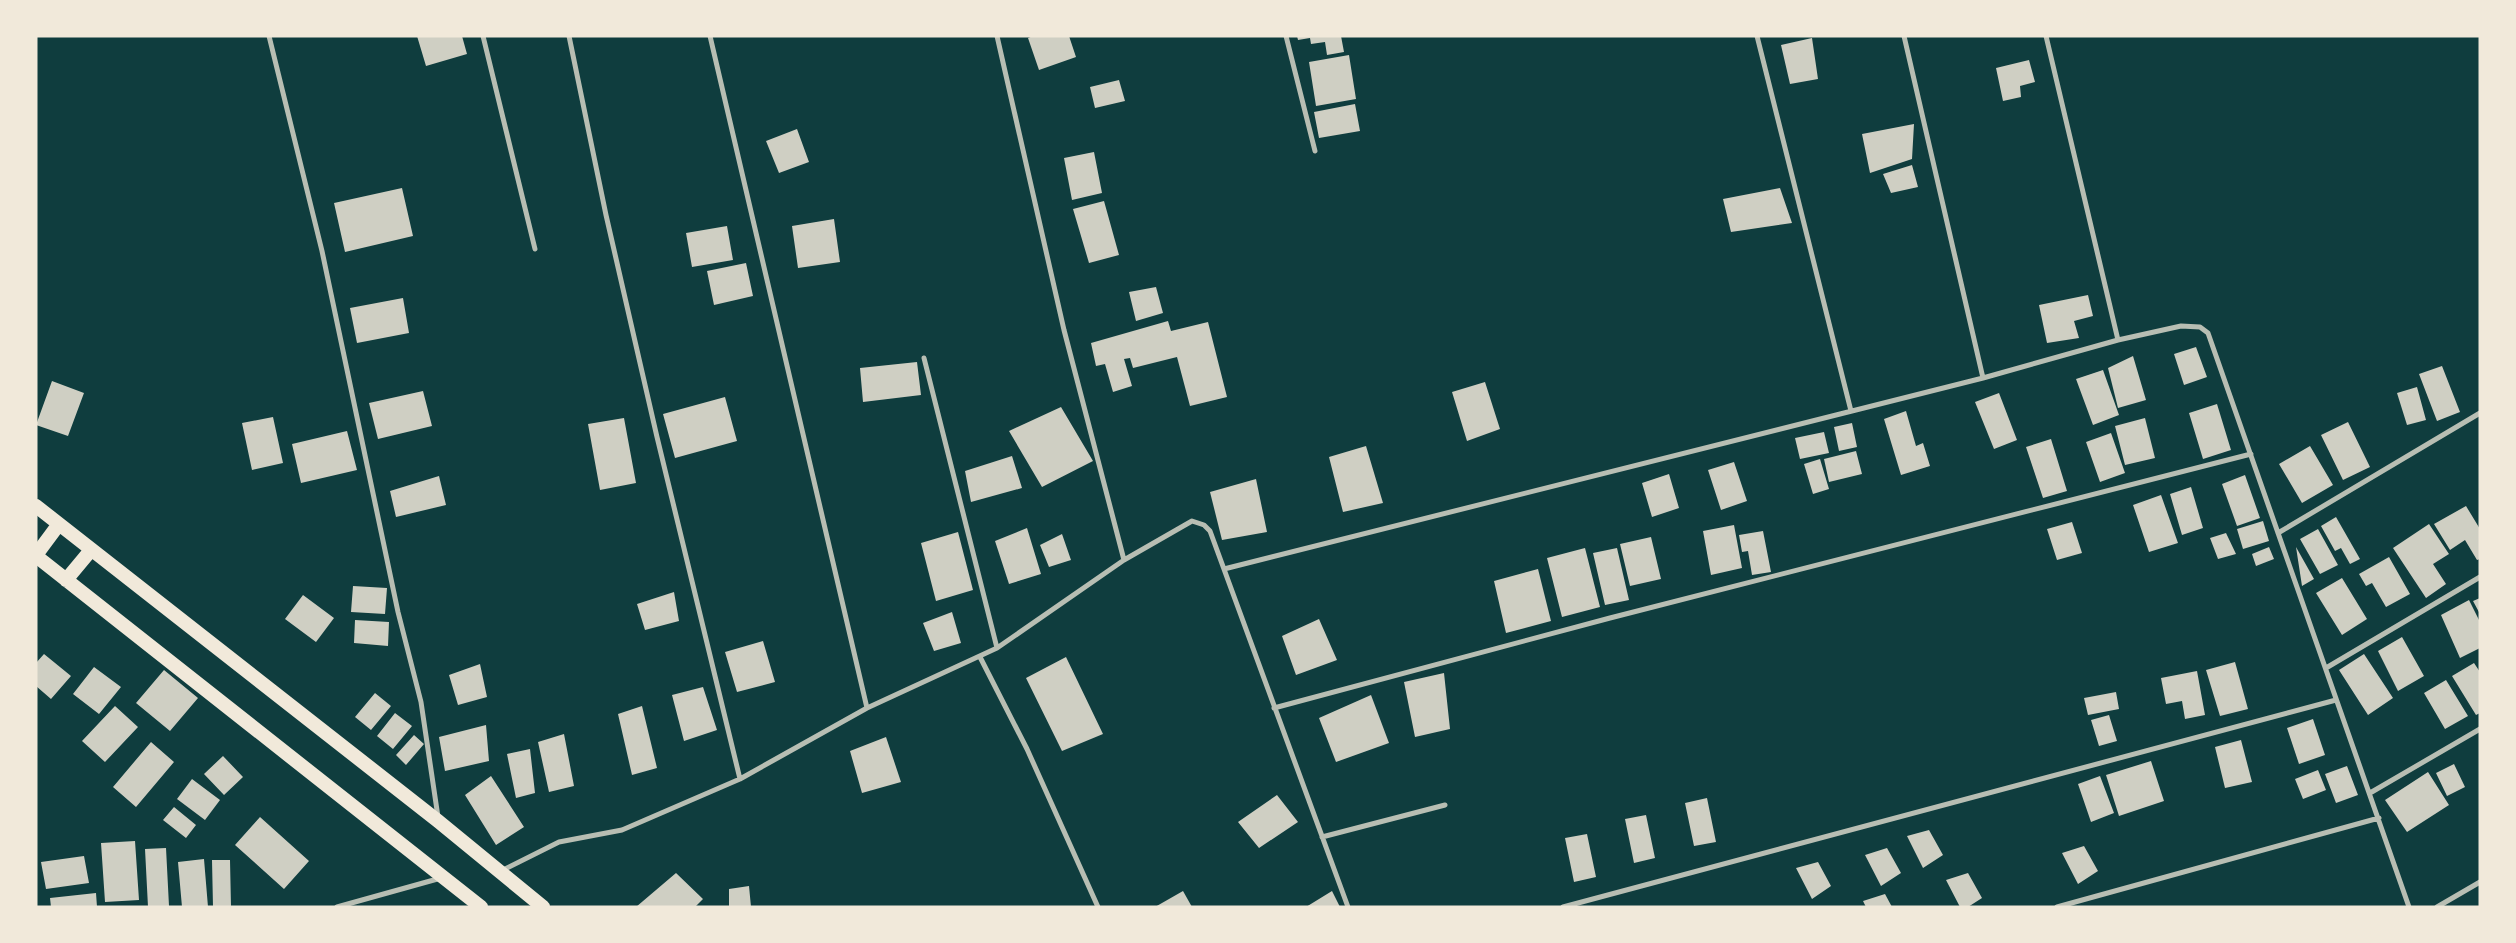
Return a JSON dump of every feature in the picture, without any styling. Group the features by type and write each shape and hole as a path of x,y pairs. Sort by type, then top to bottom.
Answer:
{"highway":[{"path":"36,506 438,821 543,907"},
{"path":"59,524 36,556 481,907"},
{"path":"66,580 91,550"}],"street":[{"path":"269,36 322,251 398,612 421,702 438,821"},
{"path":"483,36 536,249"},
{"path":"569,36 606,215 740,776"},
{"path":"710,36 867,708"},
{"path":"997,36 1064,330 1124,560"},
{"path":"1286,36 1315,151"},
{"path":"1757,36 1851,411"},
{"path":"1904,36 1983,378"},
{"path":"2046,36 2118,340"},
{"path":"1224,569 1983,378 2118,340 2181,326 2200,327 2208,332 2410,907"},
{"path":"924,358 997,648"},
{"path":"2278,533 2480,413"},
{"path":"1274,708 1610,618 2251,454"},
{"path":"499,872 559,842 622,830 740,776 867,708 980,657 997,648 1124,560 1192,521 1204,525 1210,531 1348,907"},
{"path":"2326,668 2480,576"},
{"path":"980,657 1027,749 1098,907"},
{"path":"1563,907 2336,700"},
{"path":"2370,793 2480,729"},
{"path":"1322,837 1446,805"},
{"path":"2056,907 2379,818"},
{"path":"337,907 444,877"},
{"path":"2437,907 2480,882"}],"building":[{"path":"417,36 462,36 467,54 426,66"},
{"path":"1033,36 1069,36 1076,57 1039,70 1028,38"},
{"path":"1297,36 1341,36 1344,52 1327,55 1325,42 1311,44 1310,38 1298,40"},
{"path":"1812,38 1818,79 1790,84 1781,45"},
{"path":"1349,55 1356,99 1316,106 1309,62"},
{"path":"2029,60 2035,82 2020,86 2021,97 2003,101 1996,68"},
{"path":"1119,80 1125,101 1095,108 1090,87"},
{"path":"1355,104 1360,131 1319,138 1314,112"},
{"path":"1914,124 1912,159 1870,173 1862,134"},
{"path":"797,129 809,162 779,173 766,141"},
{"path":"1094,152 1102,193 1072,200 1064,158"},
{"path":"1912,165 1918,187 1891,193 1883,174"},
{"path":"402,188 413,236 345,252 334,203"},
{"path":"1780,188 1792,223 1731,232 1723,199"},
{"path":"1104,201 1119,255 1089,263 1073,209"},
{"path":"834,219 840,262 798,268 792,226"},
{"path":"727,226 733,260 692,267 686,233"},
{"path":"746,263 753,296 714,305 707,271"},
{"path":"1156,287 1163,313 1136,321 1129,292"},
{"path":"2088,295 2093,316 2074,321 2079,338 2047,343 2039,305"},
{"path":"403,298 409,333 357,343 350,308"},
{"path":"1168,321 1171,331 1208,322 1227,397 1190,406 1177,357 1133,368 1130,358 1124,359 1132,386 1113,392 1105,364 1096,366 1091,343"},
{"path":"2196,347 2207,377 2184,385 2174,354"},
{"path":"2133,356 2146,400 2118,408 2108,368"},
{"path":"917,362 921,395 863,402 860,368"},
{"path":"2442,366 2460,412 2437,421 2419,374"},
{"path":"2103,370 2119,415 2093,425 2076,379"},
{"path":"52,381 84,393 68,436 36,425"},
{"path":"1485,382 1500,429 1467,441 1452,392"},
{"path":"2417,387 2426,420 2407,425 2397,393"},
{"path":"423,391 432,426 378,439 369,403"},
{"path":"1999,393 2017,440 1994,449 1975,402"},
{"path":"725,397 737,441 675,458 663,414"},
{"path":"2217,404 2231,450 2203,459 2189,413"},
{"path":"1061,407 1093,461 1042,487 1009,431"},
{"path":"1906,411 1916,446 1923,443 1930,466 1901,475 1884,419"},
{"path":"273,417 283,463 252,470 242,423"},
{"path":"624,418 636,483 600,490 588,424"},
{"path":"2145,418 2155,458 2125,465 2115,426"},
{"path":"2348,422 2370,467 2343,480 2321,435"},
{"path":"1852,423 1857,447 1839,451 1834,427"},
{"path":"347,431 357,470 301,483 292,444"},
{"path":"1824,432 1829,453 1800,459 1795,438"},
{"path":"2111,433 2125,473 2100,482 2086,442"},
{"path":"2051,439 2067,491 2043,498 2026,447"},
{"path":"1366,446 1383,503 1343,512 1329,457"},
{"path":"2310,446 2333,485 2302,503 2279,464"},
{"path":"1856,451 1862,474 1829,482 1824,459"},
{"path":"1012,456 1022,488 971,502 965,471"},
{"path":"1820,459 1829,489 1813,494 1804,464"},
{"path":"1734,462 1747,501 1721,510 1708,470"},
{"path":"1669,474 1679,508 1652,517 1642,483"},
{"path":"2245,475 2260,518 2237,526 2222,484"},
{"path":"439,476 446,505 396,517 390,491"},
{"path":"1256,479 1267,532 1222,540 1210,492"},
{"path":"2191,487 2203,528 2182,535 2170,494"},
{"path":"2161,495 2178,543 2149,552 2133,505"},
{"path":"2466,506 2480,529 2480,559 2477,560 2465,540 2450,550 2434,524"},
{"path":"2336,517 2360,559 2350,564 2341,548 2335,551 2321,526"},
{"path":"2263,521 2269,541 2243,549 2237,529"},
{"path":"2072,522 2082,553 2057,560 2047,529"},
{"path":"2429,524 2449,554 2433,564 2446,584 2426,598 2393,548"},
{"path":"1734,525 1742,568 1711,575 1703,531"},
{"path":"1027,528 1041,574 1009,584 995,541"},
{"path":"2318,529 2338,565 2320,574 2300,539"},
{"path":"1763,531 1771,572 1752,575 1748,551 1742,552 1739,535"},
{"path":"958,532 973,590 936,601 921,543"},
{"path":"2226,533 2236,554 2218,559 2210,538"},
{"path":"1062,534 1071,560 1049,567 1040,545"},
{"path":"1651,537 1661,579 1630,586 1620,544"},
{"path":"2269,547 2274,559 2256,566 2252,554"},
{"path":"2296,547 2314,579 2302,586"},
{"path":"1585,548 1600,607 1562,617 1547,558"},
{"path":"1617,548 1629,600 1605,605 1593,553"},
{"path":"2389,557 2410,594 2386,607 2372,583 2366,586 2359,574"},
{"path":"1538,569 1551,621 1506,633 1494,581"},
{"path":"2342,578 2367,619 2342,635 2316,593"},
{"path":"353,586 387,588 385,614 351,612"},
{"path":"674,592 679,621 645,630 637,604"},
{"path":"303,595 334,618 316,642 285,619"},
{"path":"2480,598 2480,614 2473,601"},
{"path":"2469,600 2480,622 2480,648 2460,658 2441,615"},
{"path":"952,612 961,643 934,651 923,623"},
{"path":"1319,619 1337,660 1296,675 1282,636"},
{"path":"355,620 389,622 388,646 354,643"},
{"path":"2402,637 2424,676 2398,691 2378,651"},
{"path":"763,641 775,682 737,692 725,652"},
{"path":"44,654 71,676 51,699 36,686 36,663"},
{"path":"2364,654 2393,698 2368,715 2339,670"},
{"path":"1066,657 1103,734 1062,751 1026,678"},
{"path":"2235,662 2248,709 2220,716 2206,670"},
{"path":"2474,663 2480,672 2480,713 2476,715 2452,676"},
{"path":"480,664 487,697 458,705 449,675"},
{"path":"94,667 121,687 99,714 73,694"},
{"path":"164,670 198,698 170,731 136,703"},
{"path":"2197,671 2205,715 2185,719 2182,701 2166,704 2161,678"},
{"path":"1444,673 1450,729 1415,737 1404,682"},
{"path":"2446,680 2468,716 2445,729 2424,693"},
{"path":"703,687 717,730 684,741 672,695"},
{"path":"2116,692 2119,709 2088,715 2084,698"},
{"path":"375,693 391,706 371,730 355,717"},
{"path":"1371,695 1389,743 1336,762 1319,718"},
{"path":"115,706 138,727 105,762 82,741"},
{"path":"642,706 657,768 632,775 618,714"},
{"path":"395,713 412,726 393,749 377,736"},
{"path":"2109,715 2117,741 2099,746 2091,720"},
{"path":"2313,719 2325,755 2299,764 2287,728"},
{"path":"486,725 489,761 445,771 439,737"},
{"path":"564,734 574,786 549,792 538,742"},
{"path":"414,735 424,744 406,765 396,755"},
{"path":"886,737 901,782 862,793 850,751"},
{"path":"2241,740 2252,782 2225,788 2215,747"},
{"path":"151,742 174,762 136,807 113,787"},
{"path":"530,749 535,793 516,798 507,754"},
{"path":"223,756 243,777 224,795 204,774"},
{"path":"2151,761 2164,801 2119,816 2106,775"},
{"path":"2454,764 2465,787 2447,796 2436,773"},
{"path":"2347,766 2358,795 2336,803 2325,774"},
{"path":"2318,770 2326,790 2303,799 2295,779"},
{"path":"2428,772 2449,805 2407,832 2385,800"},
{"path":"491,776 524,827 496,845 465,795"},
{"path":"2100,776 2114,813 2091,822 2078,784"},
{"path":"192,779 220,800 205,820 177,799"},
{"path":"1277,795 1298,822 1259,848 1238,822"},
{"path":"1707,798 1716,842 1694,846 1685,803"},
{"path":"174,807 196,825 186,838 163,820"},
{"path":"1646,815 1655,858 1634,863 1625,819"},
{"path":"260,817 309,861 284,889 235,845"},
{"path":"1929,830 1943,855 1923,868 1907,836"},
{"path":"1587,834 1596,877 1574,882 1565,838"},
{"path":"135,841 139,900 105,902 101,843"},
{"path":"2084,846 2098,871 2078,884 2062,853"},
{"path":"166,848 169,906 148,907 145,849"},
{"path":"1887,848 1901,873 1881,886 1865,855"},
{"path":"84,856 89,883 46,889 41,862"},
{"path":"204,859 208,907 182,907 178,862"},
{"path":"212,860 230,860 231,907 213,907"},
{"path":"1818,862 1831,886 1812,899 1796,868"},
{"path":"676,873 703,899 695,907 636,907"},
{"path":"1968,873 1982,898 1968,907 1960,907 1946,880"},
{"path":"749,886 751,907 729,907 729,889"},
{"path":"1183,891 1192,907 1155,907"},
{"path":"1332,891 1340,907 1306,907"},
{"path":"96,893 97,907 51,907 50,898"},
{"path":"1885,894 1892,907 1866,907 1863,901"}]}
